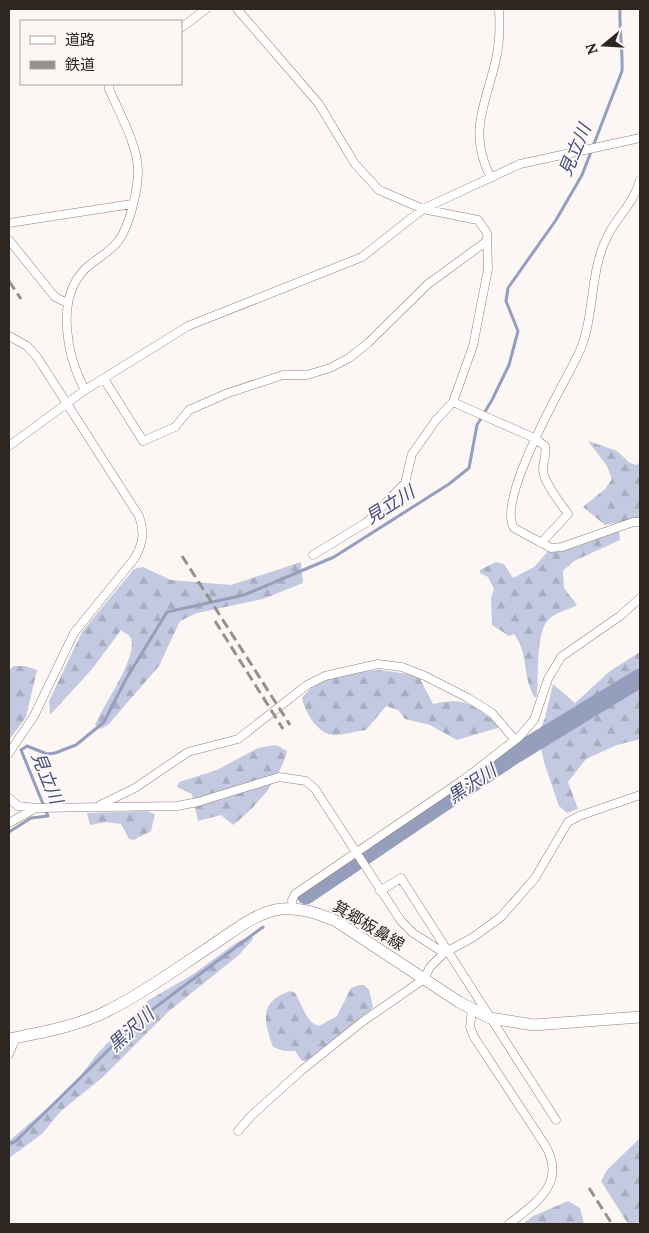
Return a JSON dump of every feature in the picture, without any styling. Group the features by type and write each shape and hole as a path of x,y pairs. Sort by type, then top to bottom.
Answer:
{"main road":[{"name":"箕郷板鼻線","path":"13,1039 73,1024 110,1010 146,989 247,922 264,913 292,909 318,914 336,921 472,1010 490,1018 534,1024 640,1017"}],"street":[{"path":"182,27 206,9"},
{"path":"237,9 319,104 355,164 379,190 423,209 478,220 487,233 488,269 473,346 453,402 436,420 412,454 405,483 367,522 313,554"},
{"path":"491,178 480,149 478,121 496,57 500,29 499,9"},
{"path":"85,390 79,380 69,340 66,318 67,303 84,270 112,250 121,238 129,220 138,172 137,158 109,85"},
{"path":"9,446 85,390 188,326 362,257 423,209 520,164 640,138"},
{"path":"640,180 632,200 608,236 603,248 590,300 587,326 578,355 534,438 509,513 514,528 551,548 562,547 633,522 640,522"},
{"path":"9,224 132,204"},
{"path":"9,240 55,297 67,303"},
{"path":"104,379 143,442 175,427 189,410 228,393 283,375 306,375 322,371 349,358 368,343 428,284 487,240"},
{"path":"9,336 33,351 140,516 142,537 140,548 134,558 74,632 34,716 9,753"},
{"path":"453,402 534,438 545,446 547,455 543,470 546,479 568,514 541,543"},
{"path":"292,909 292,900 296,894 464,780 515,740 534,720 548,679 561,657 620,616 640,598"},
{"path":"96,807 135,788 188,752 238,739 307,685 325,676 378,664 410,670 468,698 492,713 515,740"},
{"path":"9,798 18,806 37,808 177,806 198,802 279,777 292,777 306,781 314,789 380,891 408,929 445,952"},
{"path":"238,1131 302,1070 362,1022 424,979 430,967 445,952 488,927 516,901 536,878 568,822 579,816 640,795"},
{"path":"9,823 37,808"},
{"path":"380,891 401,878 445,952 556,1120"},
{"path":"472,1010 470,1027 474,1037 545,1145 553,1165 552,1178 541,1198 509,1224"},
{"path":"9,1054 13,1039"}],"green space":[{"path":"588,441 617,451 630,463 636,465 640,462 640,518 605,525 583,507 605,489 612,479 607,466"},
{"path":"619,530 620,540 574,561 563,571 564,588 577,605 552,617 545,625 538,656 537,696 535,698 528,682 519,641 514,634 509,636 492,625 491,598 494,589 488,577 480,573 480,570 496,562 504,564 513,578 534,567 549,550 561,551"},
{"path":"301,562 303,583 263,599 197,613 180,621 159,666 108,725 100,729 95,725 126,667 130,655 132,645 130,637 121,630 93,668 50,715 49,701 82,632 134,569 143,567 171,580 231,585"},
{"path":"640,652 640,739 617,745 586,759 568,782 578,809 567,813 559,806 544,762 538,734 545,718 553,684 575,703 610,671"},
{"path":"14,666 25,666 37,670 26,717 9,740 9,670"},
{"path":"380,670 408,674 420,679 433,704 455,701 463,702 477,708 501,727 457,740 430,725 405,719 398,710 386,706 366,730 334,735 328,734 317,727 306,710 302,698 309,690 317,684 338,676"},
{"path":"276,745 287,751 279,773 259,801 250,810 233,825 221,815 198,821 192,794 177,787 179,782 217,770 258,748"},
{"path":"147,811 155,814 151,831 134,840 129,839 121,824 106,822 90,825 87,813"},
{"path":"252,936 253,939 239,955 169,1011 102,1078 61,1111 42,1134 9,1158 9,1141 73,1086 97,1054 149,1000 192,975 233,945"},
{"path":"364,985 369,990 373,1007 371,1010 306,1061 302,1061 295,1051 284,1051 273,1047 267,1029 266,1013 268,1006 273,1000 291,991 295,993 310,1021 319,1026 337,1016 351,988"},
{"path":"640,1138 640,1222 628,1224 601,1181 607,1170"},
{"path":"568,1201 580,1208 584,1224 523,1224 533,1216"}],"waterway":[{"name":"見立川","path":"9,832 31,818 48,816 21,750 27,746 47,754 55,753 76,745 104,722 126,679 167,612 244,595 334,557 449,484 469,468 477,425 509,365 518,331 506,301 508,288 556,220 582,175 622,71 620,9"},
{"name":"黒沢川","path":"306,895 512,756 640,678"},
{"name":"黒沢川","path":"9,1144 16,1141 141,1018 263,927"}],"railway":[{"path":"9,281 21,299"},
{"path":"182,556 290,725"},
{"path":"215,621 283,729"},
{"path":"589,1188 612,1224"}]}
